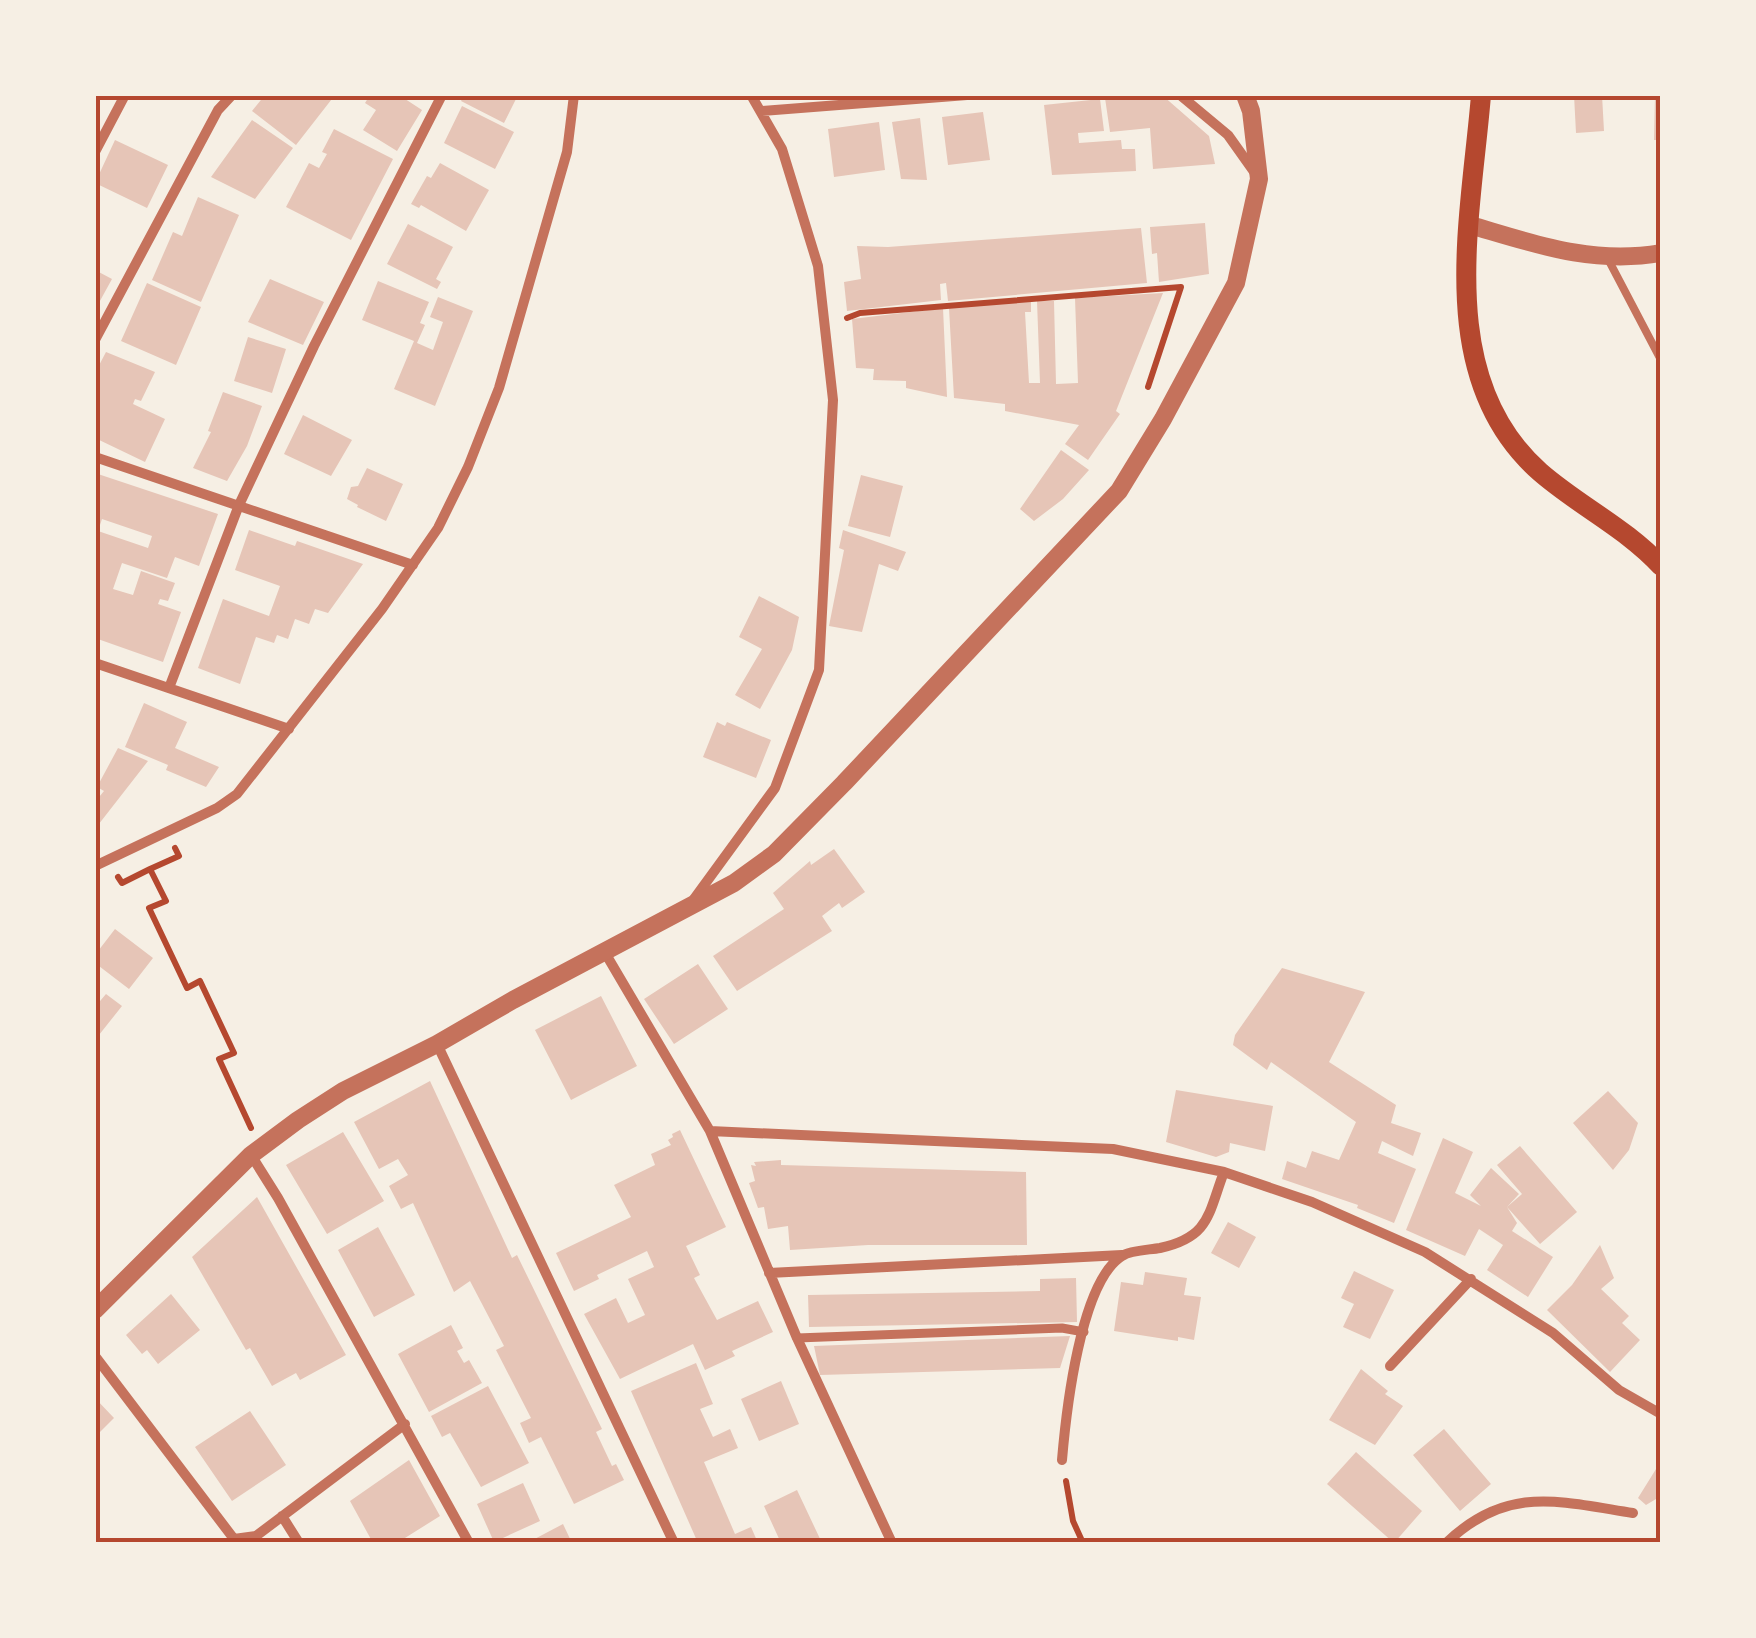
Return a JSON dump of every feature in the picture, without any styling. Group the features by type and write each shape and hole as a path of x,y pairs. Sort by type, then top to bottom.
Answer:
{"main road":[{"path":"1481,95 1466,279 1468,326 1485,394 1520,453 1661,566"}],"street":[{"path":"95,152 125,95"},
{"path":"95,340 218,110 232,95"},
{"path":"168,688 239,505 314,346 442,95"},
{"path":"96,863 218,808 237,794 438,528 500,388 567,152 574,95"},
{"path":"690,904 775,788 819,670 833,400 818,266 782,148 751,95"},
{"path":"762,111 967,95"},
{"path":"1180,95 1228,135 1260,179"},
{"path":"95,1310 256,1151 343,1091 734,884 795,834 1119,490 1163,419 1236,283 1260,179 1251,111 1245,95"},
{"path":"1470,224 1542,248 1608,258 1661,254"},
{"path":"95,457 413,566"},
{"path":"95,663 289,729"},
{"path":"604,951 710,1132 797,1338 892,1543"},
{"path":"437,1044 674,1543"},
{"path":"710,1132 1113,1150 1224,1172 1328,1209 1425,1252 1553,1333 1619,1390 1661,1414"},
{"path":"256,1151 469,1543"},
{"path":"770,1273 1122,1256 1176,1244 1194,1237 1205,1224 1224,1172"},
{"path":"1062,1460 1069,1385 1098,1283 1122,1256"},
{"path":"1390,1366 1471,1279"},
{"path":"797,1338 1062,1328 1084,1332"},
{"path":"95,1356 234,1538 256,1536 405,1424"},
{"path":"1446,1543 1465,1525 1502,1505 1558,1502 1633,1513"},
{"path":"282,1516 298,1543"}],"lane":[{"path":"1608,258 1661,360"}],"path":[{"path":"847,317 879,311 1181,286 1148,388 1163,419"},
{"path":"168,830 179,856 150,869 166,901 150,908 187,988 200,981 234,1052 219,1059 256,1151"},
{"path":"1062,1460 1082,1543"}],"building":[{"path":"265,95 335,95 296,145 252,111"},
{"path":"370,95 399,95 422,110 397,151 363,130 376,110 365,103"},
{"path":"464,95 518,95 504,123 461,101"},
{"path":"1162,95 1209,136 1215,164 1153,169 1150,128 1110,132 1105,98"},
{"path":"1574,95 1602,95 1604,131 1576,133"},
{"path":"1655,95 1661,95 1661,140 1654,140"},
{"path":"1100,99 1104,131 1078,133 1079,143 1121,140 1122,149 1135,149 1136,171 1052,175 1044,105"},
{"path":"462,106 514,132 495,169 444,143"},
{"path":"983,112 990,160 948,165 942,117"},
{"path":"920,118 927,180 901,179 892,122"},
{"path":"252,120 293,148 255,199 211,177"},
{"path":"879,122 885,170 834,177 828,129"},
{"path":"334,129 393,159 351,240 286,207 309,163 319,168"},
{"path":"115,140 168,165 147,208 95,183"},
{"path":"440,163 489,190 466,231 421,205 419,208 411,204 427,176 431,178"},
{"path":"198,197 239,215 201,302 152,280 173,232 182,236"},
{"path":"1205,223 1209,274 1159,282 1150,227"},
{"path":"408,224 453,247 436,279 441,282 437,289 387,264"},
{"path":"1141,228 1147,283 948,301 946,283 940,284 941,300 847,311 844,282 861,279 857,246"},
{"path":"95,270 112,279 95,310"},
{"path":"270,279 324,302 303,345 248,322"},
{"path":"378,281 429,302 417,343 433,350 443,322 430,317 438,297 473,311 435,406 394,389 414,341 362,320"},
{"path":"147,283 201,307 176,365 121,341"},
{"path":"1163,293 1116,411 1120,414 1088,460 1065,444 1079,425 1005,411 1005,404 954,398 949,308 1031,301 1031,312 1025,312 1029,383 1040,383 1037,301 1054,301 1056,384 1078,383 1075,298"},
{"path":"943,308 947,397 906,388 906,381 873,380 874,369 856,368 852,319"},
{"path":"248,337 286,349 272,393 234,381"},
{"path":"106,352 155,372 141,401 135,399 133,404 165,419 145,462 95,438 95,373"},
{"path":"223,392 262,406 247,446 227,481 193,468 211,432 208,431"},
{"path":"303,415 352,440 331,476 284,454"},
{"path":"1061,450 1089,470 1063,499 1034,521 1020,509"},
{"path":"367,468 403,484 386,521 347,499 351,487 358,486"},
{"path":"95,473 218,514 199,566 175,557 167,578 122,563 113,589 133,595 141,571 175,583 168,601 160,599 158,604 181,612 163,662 95,638 95,533 148,548 152,536 102,519 99,528 95,527"},
{"path":"861,475 903,486 890,537 848,526"},
{"path":"249,530 295,546 297,541 363,564 328,613 315,609 309,624 295,619 288,639 277,635 274,643 256,637 240,684 198,668 223,599 269,616 280,586 235,570"},
{"path":"843,530 906,552 898,571 879,564 862,632 829,626 844,550 839,548"},
{"path":"759,596 799,617 792,650 760,709 735,695 762,649 739,637"},
{"path":"144,703 187,722 175,748 219,767 206,787 125,747"},
{"path":"717,722 725,726 727,722 771,740 756,778 703,757"},
{"path":"118,748 148,761 95,829 95,802 104,791 97,787"},
{"path":"834,849 865,892 842,908 839,903 822,916 832,931 737,991 713,956 784,909 773,893 810,861 811,865"},
{"path":"115,929 153,958 129,989 95,963 95,955"},
{"path":"698,964 728,1009 674,1044 644,999"},
{"path":"1282,968 1365,992 1329,1062 1396,1105 1391,1123 1421,1133 1413,1156 1382,1141 1378,1153 1416,1169 1394,1223 1357,1208 1358,1205 1282,1179 1287,1161 1306,1168 1312,1151 1339,1160 1356,1122 1271,1062 1267,1070 1233,1045 1235,1035"},
{"path":"106,994 122,1006 95,1040 95,1007"},
{"path":"601,996 637,1066 571,1100 535,1030"},
{"path":"430,1081 512,1258 517,1255 602,1429 596,1432 612,1466 616,1464 624,1480 574,1504 541,1437 529,1443 520,1423 531,1418 496,1350 504,1346 470,1281 454,1292 413,1203 401,1209 389,1186 408,1175 398,1159 379,1169 354,1122"},
{"path":"1176,1090 1273,1106 1265,1151 1230,1143 1229,1152 1216,1157 1166,1142"},
{"path":"1608,1091 1638,1123 1629,1150 1613,1170 1573,1123"},
{"path":"680,1130 726,1227 686,1246 700,1275 694,1278 717,1320 758,1301 773,1332 732,1351 735,1356 705,1370 693,1344 620,1379 584,1314 616,1298 628,1323 645,1315 628,1279 654,1267 647,1251 574,1291 556,1253 631,1217 614,1185 655,1165 651,1154 671,1145 668,1140"},
{"path":"343,1132 384,1201 327,1234 286,1165"},
{"path":"1443,1138 1473,1152 1455,1193 1481,1206 1470,1195 1491,1168 1519,1194 1507,1207 1517,1223 1512,1231 1553,1257 1528,1297 1487,1270 1503,1245 1479,1229 1465,1256 1406,1230"},
{"path":"1520,1146 1577,1212 1540,1244 1507,1207 1522,1194 1497,1165"},
{"path":"781,1160 781,1165 1026,1172 1027,1245 868,1245 790,1250 788,1226 768,1229 764,1207 758,1208 749,1183 755,1181 751,1165 756,1166 754,1162"},
{"path":"257,1197 346,1355 300,1380 296,1373 272,1386 250,1348 246,1350 192,1257"},
{"path":"1228,1222 1256,1237 1239,1268 1211,1253"},
{"path":"378,1227 415,1295 374,1317 338,1250"},
{"path":"1600,1245 1614,1278 1601,1289 1629,1316 1622,1323 1640,1340 1610,1372 1547,1310 1572,1285"},
{"path":"1354,1271 1394,1290 1370,1339 1343,1327 1354,1304 1341,1298"},
{"path":"1145,1272 1187,1278 1184,1295 1201,1297 1194,1340 1114,1331 1121,1282 1143,1285"},
{"path":"1076,1278 1077,1322 809,1327 808,1295 1040,1291 1040,1279"},
{"path":"171,1294 200,1330 158,1364 147,1350 142,1354 126,1335"},
{"path":"451,1325 463,1348 457,1351 464,1363 469,1360 482,1383 429,1412 398,1354"},
{"path":"1070,1336 1060,1368 820,1375 814,1346"},
{"path":"696,1363 713,1404 700,1409 713,1437 730,1429 738,1448 704,1462 735,1534 751,1527 758,1543 698,1543 631,1391"},
{"path":"1361,1369 1403,1406 1375,1445 1329,1420"},
{"path":"781,1381 799,1424 759,1441 741,1399"},
{"path":"488,1386 529,1463 481,1487 450,1433 442,1437 431,1416"},
{"path":"95,1398 114,1418 95,1437"},
{"path":"250,1411 286,1465 232,1501 195,1447"},
{"path":"1444,1429 1491,1484 1460,1511 1413,1455"},
{"path":"1356,1452 1422,1511 1394,1543 1327,1484"},
{"path":"409,1460 440,1516 397,1543 373,1543 350,1501"},
{"path":"1661,1461 1661,1496 1646,1505 1638,1498"},
{"path":"523,1483 540,1521 494,1542 477,1504"},
{"path":"797,1490 822,1543 781,1543 764,1506"},
{"path":"563,1524 572,1543 527,1543"}]}
